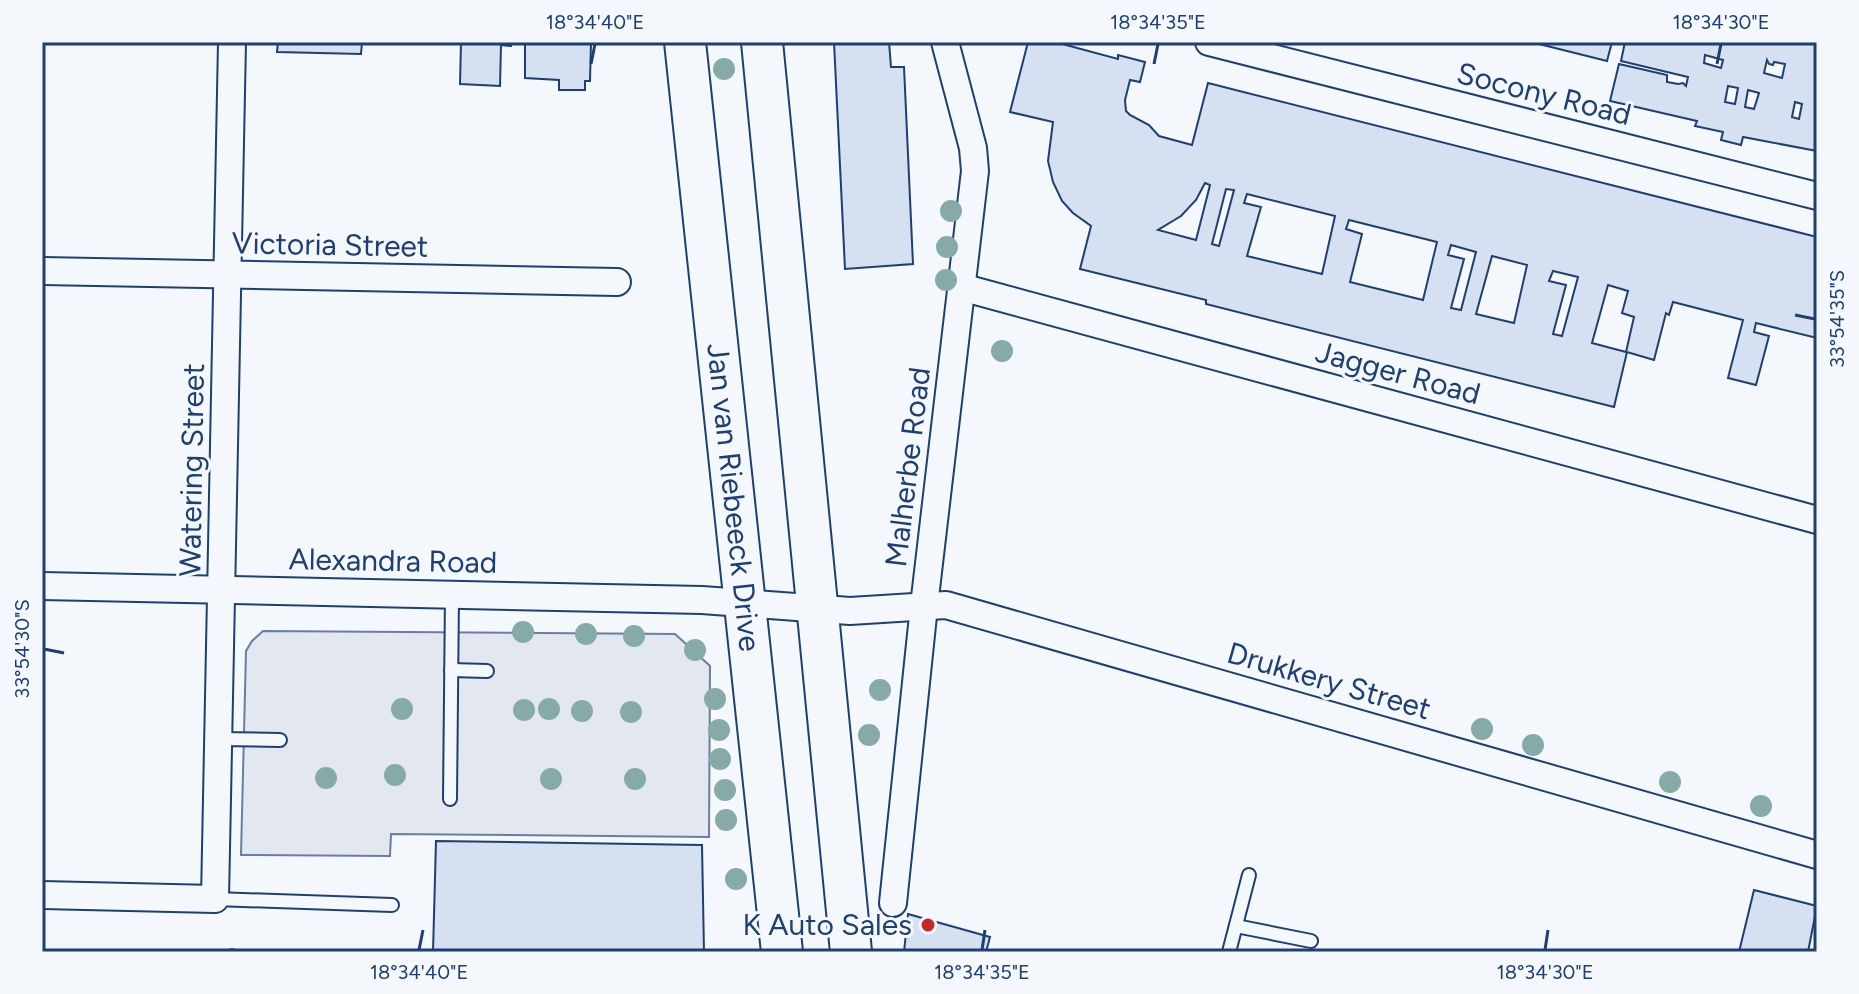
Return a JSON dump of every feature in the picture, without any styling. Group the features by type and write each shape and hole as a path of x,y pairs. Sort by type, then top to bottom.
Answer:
{"main road":[{"name":"Jan van Riebeeck Drive","path":"685,42 782,952"},
{"path":"762,42 851,952"}],"street":[{"name":"Watering Street","path":"215,899 232,42"},
{"name":"Malherbe Road","path":"893,903 975,171 973,148 945,42"},
{"name":"Socony Road","path":"1209,42 1817,196"},
{"name":"Victoria Street","path":"42,271 617,282"},
{"name":"Jagger Road","path":"961,287 1817,520"},
{"name":"Alexandra Road","path":"42,586 702,600 819,609"},
{"name":"Drukkery Street","path":"819,609 850,611 946,605 1817,855"},
{"path":"42,895 215,899"}],"lane":[{"path":"450,799 452,594"},
{"path":"451,670 487,671"},
{"path":"218,739 280,740"},
{"path":"1229,952 1249,875"},
{"path":"215,899 392,905"},
{"path":"1236,926 1311,941"}],"shaded area":[{"path":"263,631 675,634 710,666 709,837 391,834 390,856 241,855 246,651"}],"building":[{"path":"278,42 362,42 361,54 277,52"},
{"path":"461,42 511,42 511,46 501,45 500,86 460,84"},
{"path":"525,42 591,42 590,81 585,81 585,90 559,90 559,80 525,78"},
{"path":"834,42 889,42 891,67 904,67 913,264 845,269"},
{"path":"1028,42 1055,42 1118,59 1118,55 1145,62 1140,82 1130,80 1126,111 1149,125 1159,136 1192,145 1208,83 1817,237 1817,338 1756,323 1754,332 1769,336 1756,385 1728,378 1743,320 1673,302 1669,315 1666,313 1654,360 1627,352 1614,407 1080,269 1091,226 1062,201 1053,182 1048,161 1053,122 1010,112","holes":["1205,183 1210,185 1196,240 1158,230 1181,216 1196,200","1226,189 1234,190 1219,246 1212,244","1247,194 1335,216 1322,274 1247,256 1261,207 1244,203","1349,220 1437,242 1423,300 1350,282 1362,234 1346,229","1451,245 1476,252 1461,310 1451,308 1464,259 1448,255","1492,256 1527,265 1514,323 1476,314","1553,271 1578,277 1562,336 1553,334 1566,285 1549,281","1608,285 1628,291 1622,313 1634,317 1626,352 1592,343"]},
{"path":"1531,42 1612,42 1607,61"},
{"path":"1625,42 1817,42 1817,151 1743,137 1741,145 1721,140 1723,132 1695,126 1697,121 1610,101 1619,64 1667,75 1667,82 1686,86 1688,77 1621,61","holes":["1705,55 1723,60 1721,68 1704,63","1767,60 1773,65 1774,62 1785,64 1782,78 1764,73","1728,86 1738,88 1735,104 1725,102","1748,90 1759,93 1754,109 1745,107","1795,102 1802,104 1799,119 1792,117"]},
{"path":"436,841 702,845 704,952 433,952"},
{"path":"1754,890 1817,906 1808,952 1739,952"},
{"name":"K Auto Sales","path":"908,914 990,937 986,952 904,952"}],"place":[{"name":"K Auto Sales","path":"928,925"}]}
